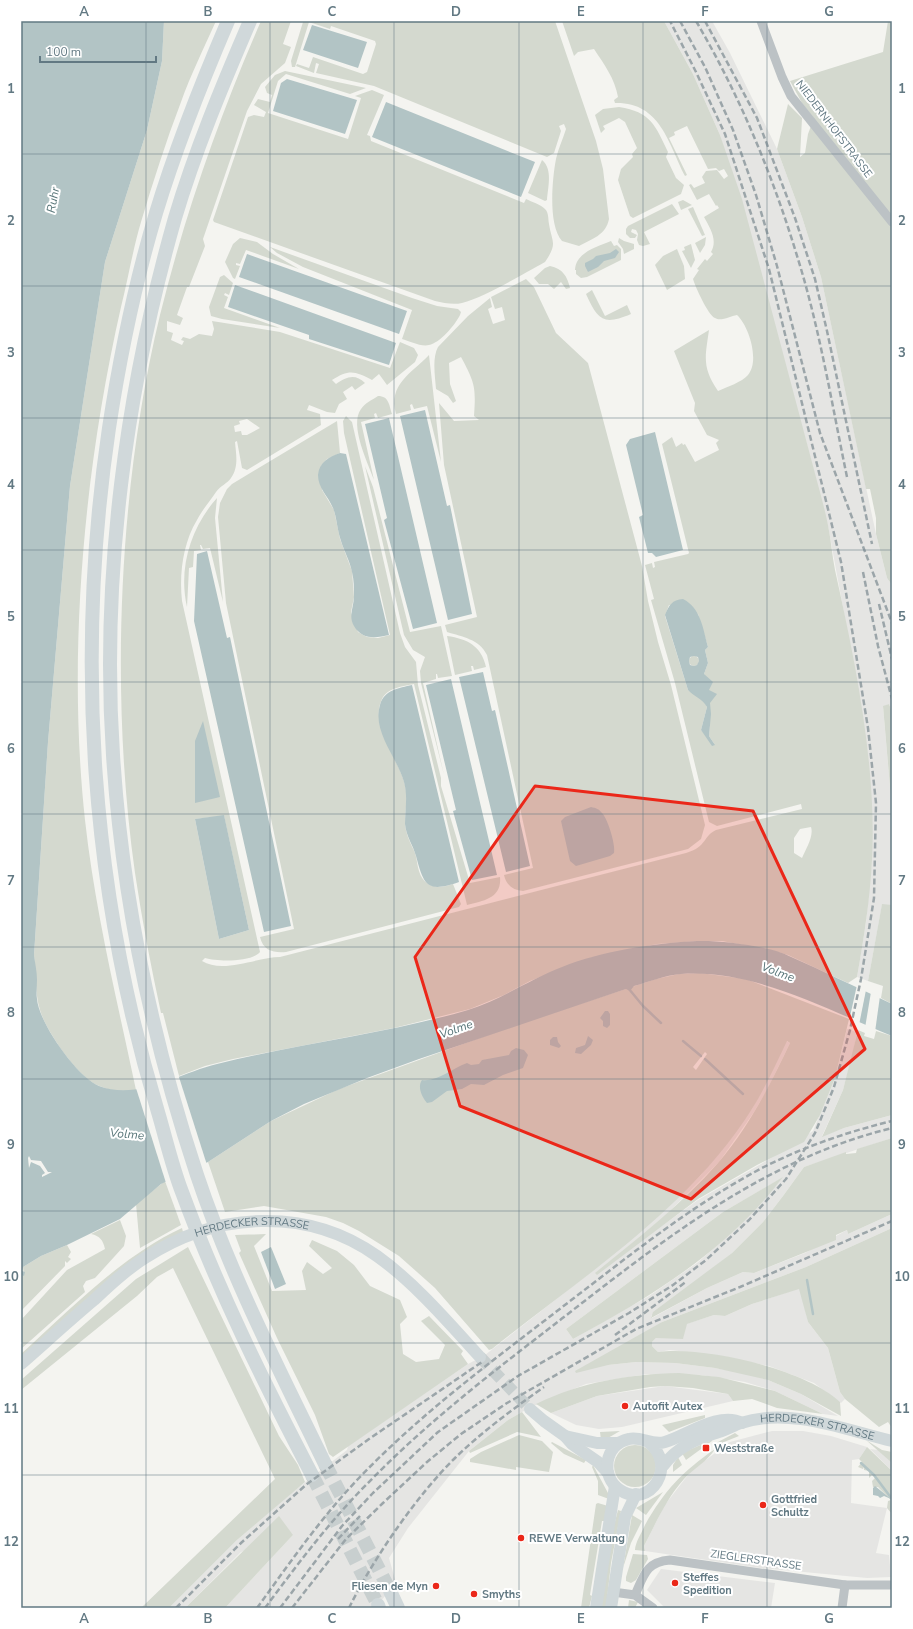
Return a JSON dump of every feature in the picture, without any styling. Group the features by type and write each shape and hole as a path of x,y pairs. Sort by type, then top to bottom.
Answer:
{"highway":[{"path":"228,21 180,140 155,217 125,337 105,456 96,533 93,578 91,677 93,748 99,829 120,963 142,1060 180,1188 208,1260 244,1340 312,1475"},
{"path":"250,21 222,86 197,151 175,217 144,340 132,406 119,498 112,612 112,751 124,870 141,966 161,1055 197,1177 226,1253 325,1464"},
{"path":"390,1591 398,1608"}],"main road":[{"name":"HERDECKER STRASSE","path":"21,1364 121,1276 145,1258 168,1244 206,1229 232,1223 264,1220 311,1225 336,1234 362,1247 396,1270 480,1357"},
{"name":"HERDECKER STRASSE","path":"530,1409 565,1436 572,1444 598,1462 608,1473 615,1486"},
{"name":"HERDECKER STRASSE","path":"636,1494 646,1492 654,1486 660,1477 663,1466 677,1450 696,1440 724,1431 742,1423 772,1418 790,1418 892,1441"},
{"name":"HERDECKER STRASSE","path":"565,1436 597,1443 619,1443 633,1438 648,1442 666,1442 719,1421 732,1419 742,1423"},
{"path":"648,1442 658,1452 663,1466"},
{"path":"608,1473 608,1457 619,1443"},
{"path":"596,1608 615,1486 623,1492 636,1494 625,1517 611,1608"}],"street":[{"name":"NIEDERNHOFSTRASSE","path":"761,21 782,77 791,96 892,222"},
{"name":"ZIEGLERSTRASSE","path":"635,1595 650,1566 658,1561 670,1560 845,1585 892,1584"},
{"path":"842,1608 845,1585"},
{"path":"613,1592 635,1595 653,1608"}],"highlighted area":[{"path":"535,786 753,811 865,1049 691,1199 460,1106 415,957"}],"shaded area":[{"path":"164,21 216,21 189,81 170,132 138,232 133,253 108,369 97,433 82,562 79,628 78,693 80,757 89,854 114,989 136,1090 122,1091 101,1087 89,1080 72,1063 56,1041 43,1019 38,1004 34,955 48,742 70,486 105,262 147,130 162,61"},
{"path":"261,21 291,21 283,44 291,47 285,63 261,84 247,111 203,239 205,246 189,287 187,287 177,315 183,318 180,325 167,321 167,331 173,333 171,340 182,345 184,341 181,340 183,337 190,339 199,334 212,336 214,329 212,321 280,332 390,368 400,342 414,348 418,355 415,362 387,385 379,374 372,380 352,372 338,376 332,380 336,384 343,379 354,377 365,383 355,390 352,386 343,392 347,399 339,404 335,413 327,412 309,405 307,410 320,414 321,425 247,470 242,468 237,441 235,442 236,460 234,474 230,480 218,490 199,516 188,539 183,559 181,580 182,601 260,952 250,958 218,960 205,958 202,961 210,965 220,966 280,957 686,853 698,848 712,832 716,830 802,809 801,804 717,826 709,822 675,683 651,600 654,599 645,565 652,563 653,568 655,567 654,562 689,553 662,444 672,437 676,447 682,443 683,445 685,444 695,462 719,450 716,443 719,440 707,435 694,411 695,403 674,351 709,330 706,348 707,369 718,391 745,378 751,369 753,361 752,344 741,320 737,315 720,319 712,316 702,300 693,279 699,270 697,269 705,259 707,261 713,254 711,252 714,243 712,234 704,217 719,208 717,205 716,206 709,194 697,200 689,185 691,184 694,188 705,183 702,177 706,171 717,170 724,179 728,176 724,169 719,171 716,168 708,169 687,126 674,132 675,135 669,138 687,175 685,176 667,138 660,126 652,117 643,109 630,104 615,103 614,100 618,97 617,90 609,72 594,49 578,52 574,56 562,21 664,21 693,74 720,135 742,199 828,525 835,570 850,640 868,751 873,825 871,875 864,933 857,977 848,983 788,955 774,951 722,941 657,944 590,958 530,981 504,995 470,1009 394,1028 233,1059 205,1066 179,1076 163,1013 161,1013 150,961 135,873 127,805 122,736 122,593 127,521 135,451 146,382 160,315 180,240 204,166","holes":["247,419 260,428 247,435 242,435 241,431 235,432 234,426 240,424 239,421","669,605 698,614 708,647 705,650 708,663 704,674 710,705 709,736 715,745 701,730 707,707 703,699 688,690 665,616","224,816 249,930 219,939 195,819","811,827 812,831 802,858 794,853 794,838 800,829"]},
{"path":"301,21 555,21 596,141 603,169 609,219 605,229 598,236 579,246 562,241 558,234 553,214 552,190 556,159 566,129 564,124 559,126 561,131 554,153 547,157 374,86 316,73 319,64 316,63 314,73 296,66 297,64 309,68 313,57 363,74 367,72 376,44 375,41 331,26 330,29 309,22 295,67 292,67 291,61 303,22"},
{"path":"664,21 712,21 730,53 777,149 802,217 821,277 876,534 887,578 892,585 892,712 889,704 883,707 892,810 892,905 882,905 868,981 857,977 866,922 872,859 869,773 860,700 828,526 806,441 720,135 693,74"},
{"path":"888,21 892,21 892,585 887,578 876,534 876,518 870,489 866,489 821,277 802,217 777,149 788,104 802,118 800,157 805,153 808,134 814,118 802,103 790,81 883,52"},
{"path":"285,71 366,88 350,94 286,74 278,81 268,113 348,139 361,98 355,96 372,90 384,95 367,135 370,136 371,141 524,203 526,199 543,207 548,214 553,243 552,251 545,262 482,296 462,303 448,304 435,301 214,222 213,220 248,117 254,115 264,117 266,112 254,105 258,99 270,102 272,95 267,93 265,87 275,75"},
{"path":"619,107 638,112 651,121 668,152 666,157 676,178 684,185 681,194 633,218 630,216 618,180 621,169 633,157 632,154 637,148 625,122 619,118 603,126 605,129 601,133 595,115 603,109"},
{"path":"542,160 548,168 549,173 547,200 545,201 528,193"},
{"path":"683,200 692,205 681,210 678,202"},
{"path":"672,204 679,214 644,232 650,244 643,246 639,245 637,240 638,234 636,230 632,229 631,232 637,235 635,238 630,238 626,234 626,229 628,226"},
{"path":"693,207 705,235 702,236 688,209"},
{"path":"706,237 705,245 700,253 695,243"},
{"path":"240,238 257,242 273,254 299,269 246,250 240,264 236,263 236,265 240,266 235,279 233,278 225,262 233,244"},
{"path":"619,238 634,244 634,249 624,254 623,249 618,242"},
{"path":"611,241 614,246 617,245 621,249 621,260 587,277 581,278 576,274 576,264 583,254"},
{"path":"691,244 695,260 691,268 682,251 685,250 684,247"},
{"path":"270,247 412,298 437,306 458,309 461,312 460,315 455,324 438,341 429,345 415,344 402,339 412,310 303,267 277,253"},
{"path":"677,249 684,266 685,279 667,290 655,265 663,256"},
{"path":"550,266 558,269 564,274 570,288 566,289 561,282 554,289 548,284 539,284 534,278 545,268"},
{"path":"224,275 233,283 229,295 225,293 224,295 228,297 224,308 280,328 211,316 209,307 220,277"},
{"path":"526,279 534,287 556,333 588,363 642,566 648,601 671,685 705,825 701,839 688,849 523,891 510,886 506,882 504,875 533,868 487,655 480,645 470,639 447,632 445,625 477,617 444,465 439,403 454,421 479,420 474,416 474,385 461,357 449,363 450,384 456,401 453,403 448,396 436,389 434,367 438,347 468,316 490,298 492,307 488,309 493,324 505,320 502,307 495,309 491,297"},
{"path":"592,290 605,316 627,305 631,314 614,320 602,318 594,310 586,294"},
{"path":"429,355 441,462 427,406 414,409 412,404 410,405 411,410 396,414 394,404 398,387 403,380"},
{"path":"378,396 382,396 386,399 392,414 378,418 376,413 374,414 375,418 361,422 374,480 364,454 358,434 357,424 361,409"},
{"path":"346,416 352,422 400,633 405,647 416,662 418,685 441,778 441,786 470,883 500,877 500,884 498,890 491,897 480,902 467,905 414,684 396,688 384,695 379,709 379,720 386,742 402,775 405,785 405,824 408,836 415,853 421,877 424,881 437,887 453,884 461,904 459,907 286,952 277,952 266,948 261,942 260,937 294,929 226,603 218,517 220,503 227,489 232,484 337,421 340,453 327,459 321,466 322,490 334,510 340,539 352,571 354,597 351,612 358,632 367,637 378,638 390,635 344,433 343,421"},
{"path":"365,466 373,487 410,632 441,626 452,676 438,678 436,674 436,679 423,683 444,775 421,683 420,671 425,657 413,650 404,635"},
{"path":"217,498 215,518 223,602 210,548 203,549 200,545 201,550 194,551 193,567 189,568 187,607 184,578 189,549 200,522"},
{"path":"447,636 461,639 472,645 481,654 486,667 474,670 473,666 471,666 472,671 455,675"},
{"path":"692,656 696,656 698,657 698,665 692,666 689,663 689,659"},
{"path":"889,704 892,712 892,810 883,706"},
{"path":"882,904 892,905 892,1004 881,998 883,986 868,981"},
{"path":"700,973 746,979 849,1019 835,1078 820,1115 804,1142 757,1165 698,1199 597,1275 595,1273 675,1207 718,1163 740,1135 758,1105 790,1043 787,1041 752,1109 726,1145 697,1179 666,1210 632,1240 492,1349 489,1350 435,1288 399,1256 359,1231 326,1217 264,1206 225,1212 208,1162 271,1121 339,1089 513,1026 656,979 679,974","holes":["705,1052 707,1054 696,1070 693,1067"]},
{"path":"847,1029 857,1032 843,1090 822,1136 844,1128 892,1115 892,1138 804,1167 763,1222 732,1253 651,1316 652,1318 707,1288 743,1272 754,1273 805,1253 847,1230 848,1234 892,1214 892,1228 806,1267 662,1322 608,1365 636,1362 675,1363 744,1373 768,1380 801,1394 838,1416 823,1414 775,1391 745,1382 702,1375 647,1374 586,1384 544,1401 508,1420 469,1451 408,1528 389,1558 396,1583 375,1608 225,1608 293,1535 241,1552 185,1608 169,1608 237,1540 290,1494 347,1450 348,1446 468,1364 485,1355 587,1275 669,1206 701,1175 752,1109 786,1041 790,1043 767,1090 754,1112 719,1162 666,1215 596,1273 698,1200 773,1157 813,1131 835,1078","holes":["782,1178 737,1228 697,1263 649,1296 573,1339 566,1329 723,1212"]},
{"path":"858,1030 865,1033 864,1036 874,1039 876,1031 892,1036 892,1115 844,1128 822,1137 843,1090"},
{"path":"892,1138 892,1214 848,1234 847,1230 836,1235 836,1240 754,1273 743,1272 707,1288 651,1318 653,1312 732,1253 763,1222 804,1167 846,1152 846,1154 856,1153 857,1149"},
{"path":"783,1177 738,1227 687,1270 631,1306 573,1339 566,1329 723,1212"},
{"path":"165,1181 181,1225 140,1248 136,1204"},
{"path":"120,1220 126,1236 124,1246 95,1278 86,1281 83,1286 85,1292 21,1349 21,1320 67,1270 105,1249 101,1239 91,1234"},
{"path":"182,1228 183,1232 21,1358 21,1354 97,1285 138,1254 159,1240"},
{"path":"892,1228 892,1428 888,1422 879,1427 845,1399 840,1392 828,1348 808,1322 799,1289 752,1304 725,1316 714,1315 687,1324 683,1339 656,1338 652,1342 652,1346 658,1352 678,1351 727,1356 780,1370 804,1379 824,1390 840,1402 841,1416 801,1394 768,1380 715,1368 675,1363 636,1362 608,1365 576,1373 575,1371 662,1322 806,1267"},
{"path":"266,1234 254,1246 272,1291 306,1290 302,1271 307,1262 323,1274 332,1268 309,1246 312,1240 337,1251 354,1265 370,1286 400,1300 407,1317 400,1324 403,1354 416,1362 439,1359 445,1345 421,1321 429,1316 463,1351 461,1354 468,1364 333,1457 329,1454 315,1415 277,1338 239,1253 241,1251 235,1235"},
{"path":"67,1245 71,1252 68,1257 71,1259 67,1263 65,1261 65,1266 21,1311 21,1275 24,1276 23,1267 41,1256"},
{"path":"188,1247 279,1436 298,1465 305,1482 237,1540 169,1608 141,1608 275,1479 173,1268 157,1277 137,1296 21,1390 21,1380 136,1279"},
{"path":"800,1288 808,1322 828,1348 840,1392 845,1399 841,1403 814,1383 769,1366 727,1357 670,1350 658,1352 652,1346 652,1342 656,1338 683,1338 686,1324 714,1315 725,1316 752,1304"},
{"path":"679,1373 719,1377 775,1391 823,1414 777,1408 752,1399 733,1401 728,1394 693,1388 665,1386 597,1396 551,1413 536,1404 570,1390 624,1377"},
{"path":"665,1386 728,1394 733,1401 622,1427 599,1429 576,1425 551,1413 597,1396"},
{"path":"522,1412 541,1437 517,1432 470,1453 469,1451 508,1420"},
{"path":"705,1415 705,1418 669,1432 662,1425"},
{"path":"620,1431 608,1438 601,1440 600,1432"},
{"name":"Gottfried Schultz","path":"772,1431 803,1431 831,1436 867,1447 859,1459 852,1460 851,1503 887,1508 876,1553 889,1555 891,1577 867,1578 761,1568 645,1551 644,1546 664,1506 691,1471 730,1442"},
{"path":"735,1433 739,1436 719,1444 718,1442"},
{"path":"519,1435 542,1441 553,1452 549,1472 516,1467 516,1470 470,1462 470,1459 481,1452"},
{"path":"866,1440 882,1450 892,1452 892,1463"},
{"path":"712,1441 686,1460 682,1453"},
{"path":"552,1442 586,1460 584,1463 564,1454 551,1443"},
{"path":"631,1445 639,1445 650,1451 656,1462 656,1470 650,1481 639,1487 631,1487 620,1481 614,1470 614,1462 620,1451"},
{"path":"867,1447 892,1471 892,1514 887,1508 888,1501 891,1500 878,1487 873,1487 872,1481 875,1478 872,1475 869,1478 869,1471 864,1470 864,1467 863,1469 858,1467 862,1462 859,1459"},
{"path":"715,1449 684,1479 672,1495 644,1546 645,1551 635,1550 637,1541 645,1525 659,1502 675,1482 693,1465"},
{"path":"870,1449 878,1450 892,1463 892,1471"},
{"path":"678,1457 682,1465 673,1472 673,1465"},
{"path":"593,1465 608,1493 609,1499 598,1495 598,1481 592,1467"},
{"path":"663,1492 646,1515 636,1508"},
{"path":"598,1503 608,1506 605,1521 602,1521 589,1608 581,1608 596,1504"},
{"path":"618,1510 621,1511 611,1563 606,1608 601,1608 611,1537"},
{"path":"632,1515 642,1521 631,1543 623,1568"},
{"path":"279,1516 293,1535 225,1608 185,1608"},
{"path":"633,1554 647,1555 648,1559 636,1580 631,1583 626,1581 626,1577"},
{"path":"661,1569 775,1583 771,1608 665,1608 647,1590"},
{"path":"629,1600 638,1602 635,1608 628,1608"}],"water":[{"path":"21,21 164,21 162,61 147,130 105,262 70,486 48,742 34,955 39,1009 44,1021 60,1048 80,1072 90,1081 99,1086 114,1090 143,1088 217,1064 280,1050 406,1026 468,1010 492,1001 550,972 594,956 646,946 697,941 744,944 780,952 892,1004 892,1036 815,1003 762,984 708,974 681,974 663,977 634,986 630,991 626,989 419,1059 367,1078 304,1104 271,1121 208,1162 161,1184 120,1219 41,1256 23,1267 22,1271 25,1272 24,1276 21,1275","holes":["29,1156 31,1160 41,1161 48,1172 52,1172 42,1177 45,1173 40,1166 31,1162 29,1168"]},
{"path":"312,25 367,42 358,68 303,50"},
{"path":"287,79 357,100 345,134 273,111 281,83"},
{"path":"386,102 535,162 521,197 372,137"},
{"path":"616,249 619,252 615,258 604,261 598,267 588,272 585,263 596,256 610,253"},
{"path":"247,254 407,311 399,334 239,277"},
{"path":"235,285 396,343 389,365 309,339 309,335 228,307"},
{"path":"425,410 447,506 450,505 472,614 448,620 400,416"},
{"path":"389,418 437,623 413,629 384,520 387,518 365,424"},
{"path":"655,432 683,550 656,557 652,553 648,553 639,517 643,515 626,445 630,439"},
{"path":"340,453 346,454 389,635 379,637 365,636 357,631 351,619 354,590 351,568 342,545 333,508 318,480 319,470 322,463 332,456"},
{"path":"207,551 227,638 230,637 291,926 264,932 194,621 197,554"},
{"path":"683,599 698,613 708,647 705,650 708,663 704,674 713,682 709,690 717,694 710,703 711,714 709,736 715,745 712,746 701,730 707,707 688,690 665,615 671,604","holes":["690,657 698,657 699,661 697,665 690,665"]},
{"path":"483,672 492,711 495,710 530,866 506,872 459,677"},
{"path":"451,679 497,875 472,880 453,811 456,810 426,685"},
{"path":"412,685 459,882 440,887 433,887 428,884 422,874 405,824 406,798 404,782 382,735 379,725 378,715 380,705 385,696 393,690"},
{"path":"203,721 220,797 195,803 195,741"},
{"path":"591,807 600,811 607,821 613,839 614,853 610,856 576,866 570,861 561,821 565,817"},
{"path":"224,815 249,930 219,939 195,819"},
{"path":"605,1011 608,1011 610,1014 610,1025 607,1028 603,1026 603,1021 600,1018"},
{"path":"588,1036 593,1040 591,1045 581,1054 575,1053 576,1048 585,1045"},
{"path":"553,1037 557,1037 561,1046 559,1048 550,1045 550,1040"},
{"path":"516,1048 524,1050 528,1055 523,1068 503,1075 484,1085 471,1084 462,1089 447,1091 432,1102 427,1103 423,1098 420,1089 422,1080 439,1077 467,1063 471,1065 479,1064 482,1060 509,1055 511,1051"},
{"path":"271,1247 286,1284 275,1289 261,1252"},
{"path":"875,1486 891,1499 884,1496 880,1498 873,1495 873,1488"}],"pier":[{"path":"857,985 866,990 859,1025 849,1021"},
{"path":"871,992 880,996 875,1032 865,1028"},
{"path":"178,1074 207,1165 166,1183 136,1088"}],"waterway":[{"path":"629,989 643,1006 661,1023"},
{"path":"683,1041 701,1056"},
{"path":"705,1059 743,1094"},
{"path":"807,1280 813,1314"},
{"path":"861,1463 874,1475 892,1499"}],"tunnel":[{"path":"480,1357 530,1409"},
{"path":"325,1464 390,1591"},
{"path":"312,1475 378,1605"}],"railway":[{"path":"280,1608 342,1526 373,1493 438,1432 518,1376 629,1313 673,1285 706,1260 749,1220 786,1179 815,1133 834,1087 850,1030 861,979 874,898 876,803 868,728 841,562 769,269 725,134 670,21"},
{"path":"680,21 705,67 733,130 756,195 777,266 820,433 892,623"},
{"path":"696,21 741,107 778,197 798,259 813,313 847,477"},
{"path":"705,21 757,118 795,218 815,279 872,544"},
{"path":"863,572 878,646 892,699"},
{"path":"879,604 892,659"},
{"path":"257,1608 305,1542 344,1494 383,1454 462,1385 619,1263 712,1197 762,1168 793,1153 826,1141 858,1130 892,1121"},
{"path":"265,1608 326,1529 353,1498 391,1460 467,1393 610,1282 685,1227 723,1202 763,1179 804,1158 847,1141 892,1128"},
{"path":"292,1608 346,1539 383,1503 427,1462 461,1434 507,1403 636,1329 740,1287 892,1221"},
{"path":"615,1335 687,1281"},
{"path":"176,1608 241,1543 307,1484 369,1439 482,1362"},
{"path":"349,1608 370,1569 397,1528 441,1472 466,1447 544,1387"},
{"path":"338,1539 360,1516"}],"place":[{"name":"Autofit Autex","path":"625,1406"},
{"name":"Weststraße","path":"706,1448"},
{"name":"Gottfried Schultz","path":"763,1505"},
{"name":"REWE Verwaltung","path":"521,1538"},
{"name":"Steffes Spedition","path":"675,1583"},
{"name":"Fliesen de Myn","path":"436,1586"},
{"name":"Smyths","path":"474,1594"}],"water label":[{"name":"Ruhr","path":"53,200"},
{"name":"Volme","path":"778,972"},
{"name":"Volme","path":"456,1029"},
{"name":"Volme","path":"127,1134"}]}
